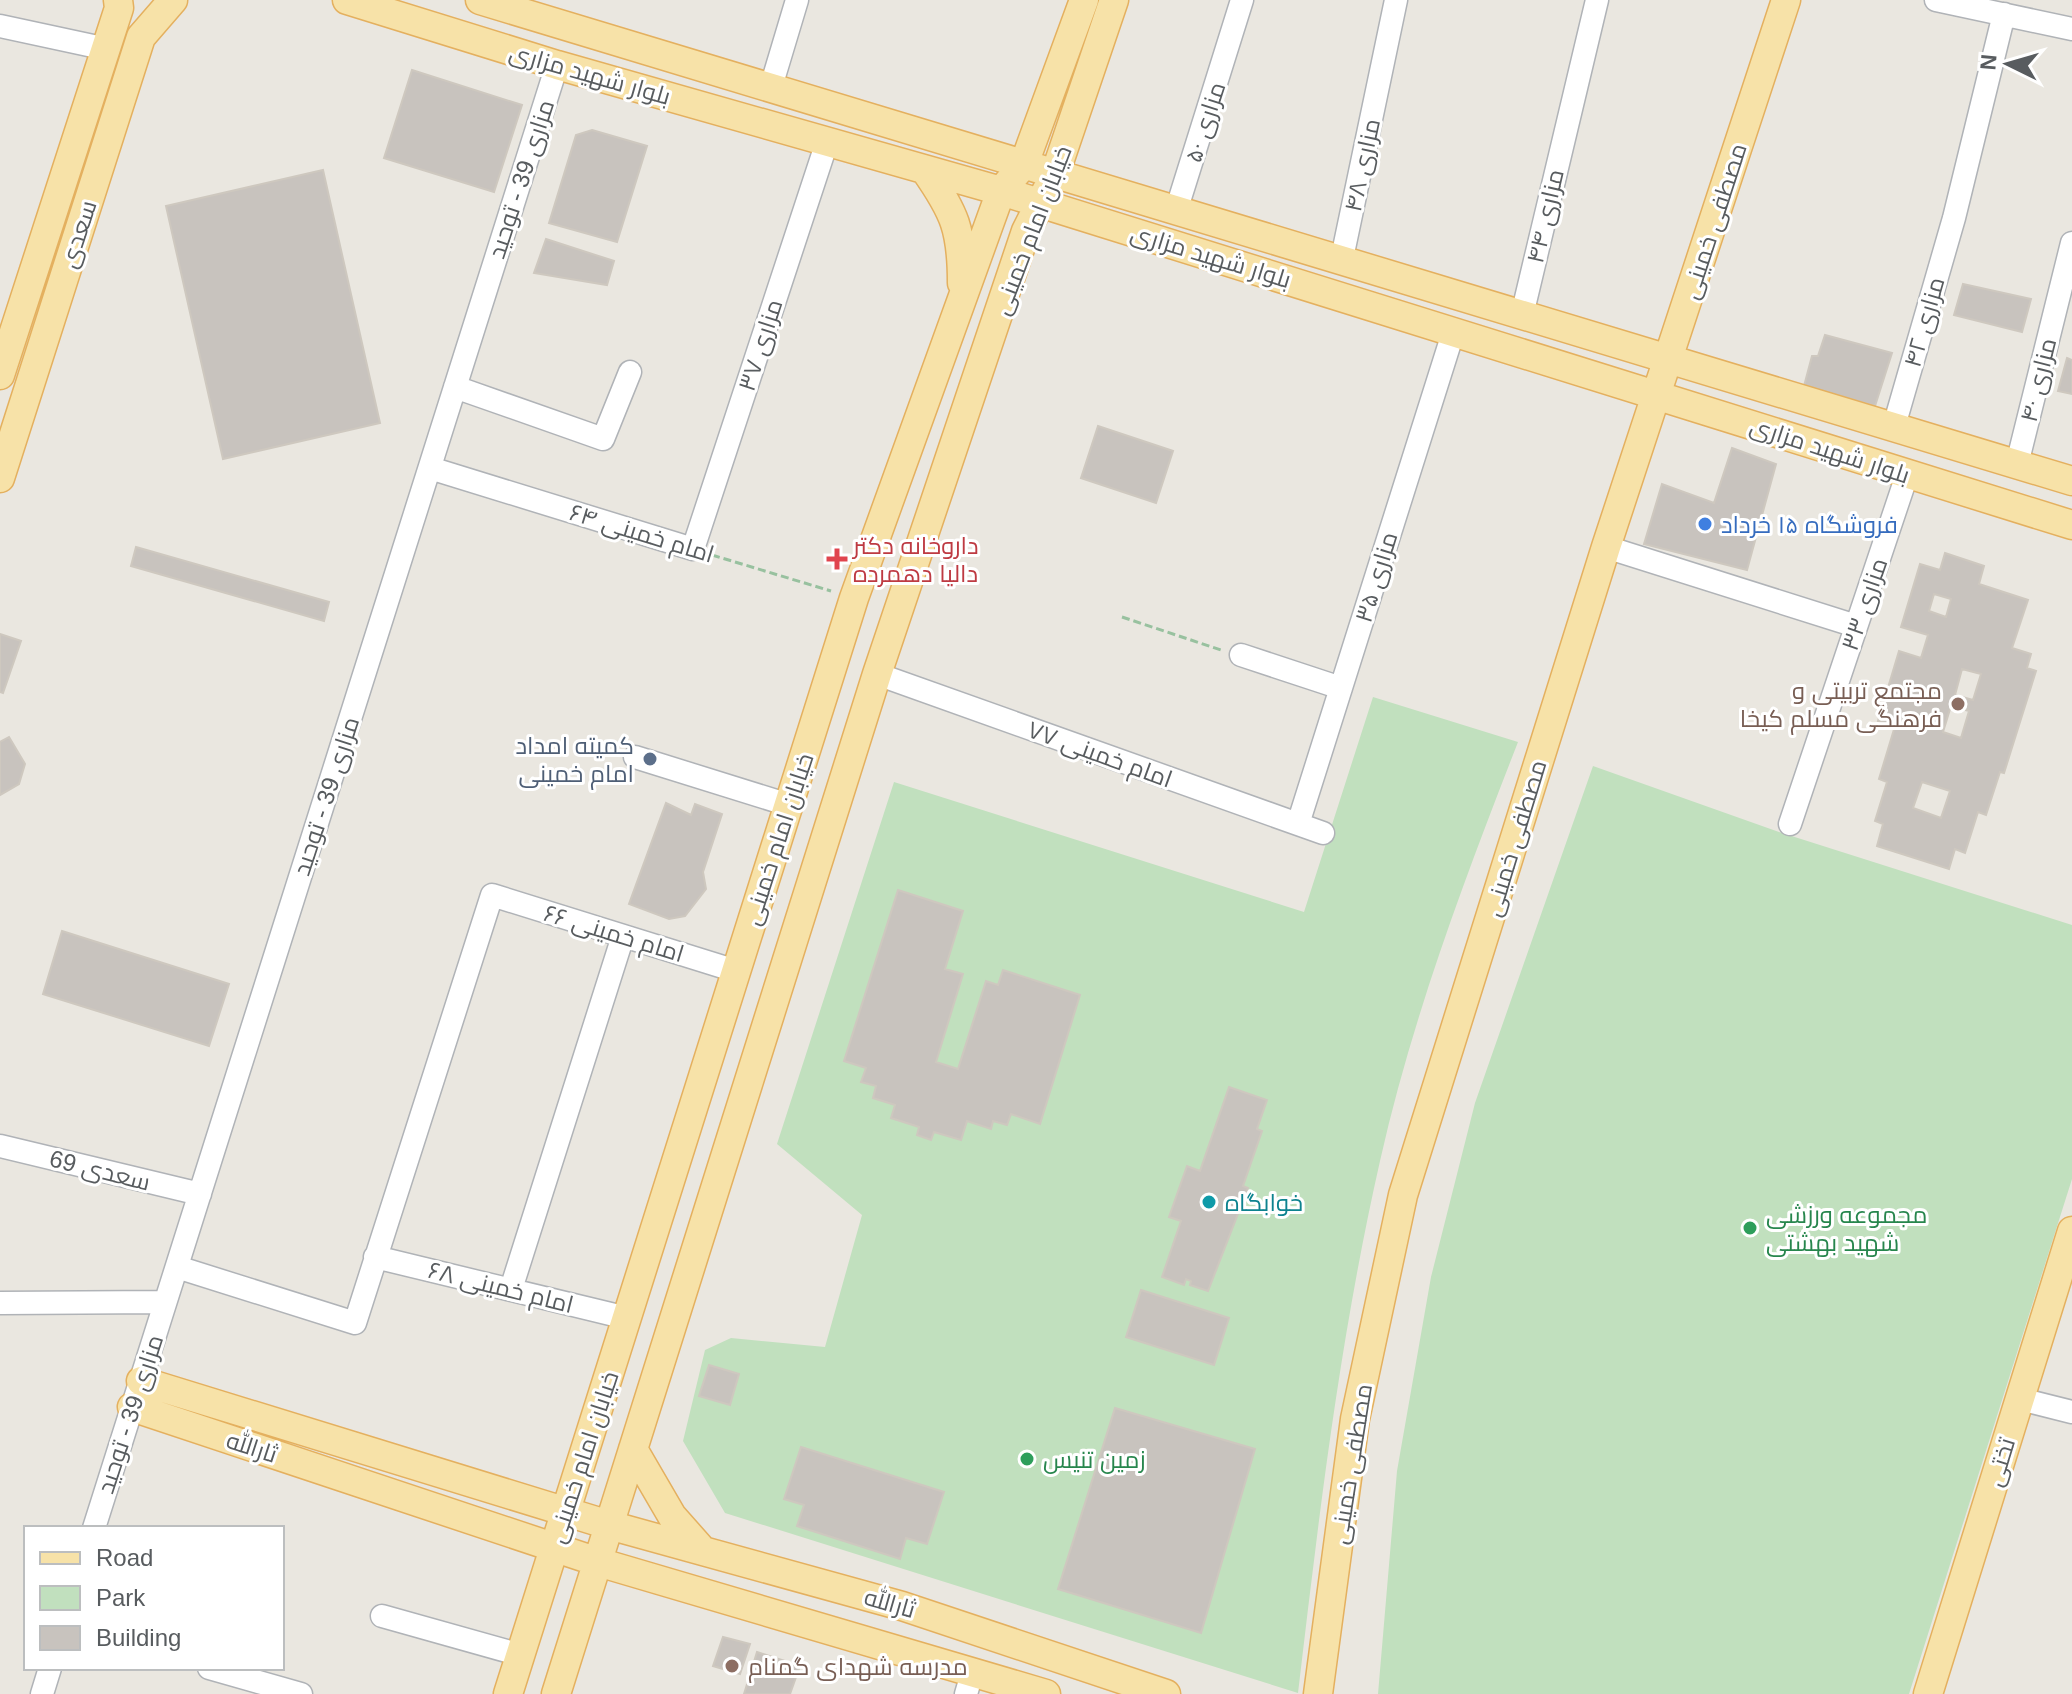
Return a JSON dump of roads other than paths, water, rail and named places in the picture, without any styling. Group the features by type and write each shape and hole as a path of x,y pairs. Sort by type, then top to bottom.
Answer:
{"main road":[{"name":"سعدی","path":"0,375 6,339 107,49 119,8 118,0"},
{"name":"سعدی","path":"0,478 141,37 173,0"},
{"name":"بلوار شهید مزاری","path":"347,0 557,65 1001,191 2072,525"},
{"name":"بلوار شهید مزاری","path":"480,0 2072,481"},
{"name":"خیابان امام خمینی","path":"508,1694 854,598 1001,191 1024,164 1084,0"},
{"name":"خیابان امام خمینی","path":"556,1694 877,674 1026,231 1055,174 1114,0"},
{"name":"مصطفی خمینی","path":"1318,1694 1355,1419 1403,1195 1606,547 1786,0"},
{"path":"925,170 952,209 962,247 962,300"},
{"name":"تختی","path":"1928,1694 2072,1231"},
{"name":"ثارالله","path":"136,1394 566,1510 609,1525 902,1606 1166,1694"},
{"name":"ثارالله","path":"136,1394 598,1562 970,1682 1046,1694"},
{"path":"633,1449 672,1516 704,1552"}],"street":[{"path":"770,90 797,0"},
{"name":"مزاری ۵۰","path":"1176,211 1242,0"},
{"name":"مزاری ۴۸","path":"1342,258 1396,0"},
{"name":"مزاری ۴۴","path":"1522,315 1597,0"},
{"path":"1936,0 2004,14 2033,10 2072,29"},
{"name":"مزاری ۴۲","path":"1894,426 1954,218 2004,14"},
{"path":"0,26 107,49"},
{"name":"مزاری 39 - توحید","path":"95,1526 557,65"},
{"name":"مزاری ۳۷","path":"693,549 827,142"},
{"name":"مزاری ۴۰","path":"2017,464 2071,246"},
{"name":"مزاری ۳۵","path":"1298,824 1454,330"},
{"path":"455,387 603,439 630,372"},
{"name":"امام خمینی ۶۴","path":"430,468 693,549"},
{"name":"مزاری ۳۳","path":"1790,824 1907,475"},
{"path":"1606,547 1856,626"},
{"path":"1241,655 1341,688"},
{"name":"امام خمینی ۷۷","path":"877,674 1323,833"},
{"path":"635,757 789,805"},
{"name":"امام خمینی ۶۶","path":"375,1257 492,895 736,971"},
{"path":"511,1289 623,936"},
{"name":"سعدی 69","path":"0,1146 200,1194"},
{"path":"177,1267 355,1323 375,1257"},
{"name":"امام خمینی ۶۸","path":"375,1257 627,1318"},
{"path":"0,1303 165,1302"},
{"path":"2020,1399 2072,1412"},
{"path":"382,1616 521,1655"},
{"path":"42,1694 49,1670"},
{"path":"216,1670 301,1694"}],"place":[{"name":"فروشگاه ۱۵ خرداد","path":"1705,524"},
{"name":"داروخانه دکتر دالیا دهمرده","path":"837,559"},
{"name":"مجتمع تربیتی و فرهنگی مسلم کیخا","path":"1958,704"},
{"name":"کمیته امداد امام خمینی","path":"650,759"},
{"name":"خوابگاه","path":"1209,1202"},
{"name":"مجموعه ورزشی شهید بهشتی","path":"1750,1228"},
{"name":"زمین تنیس","path":"1027,1459"},
{"name":"مدرسه شهدای گمنام","path":"732,1666"}]}
